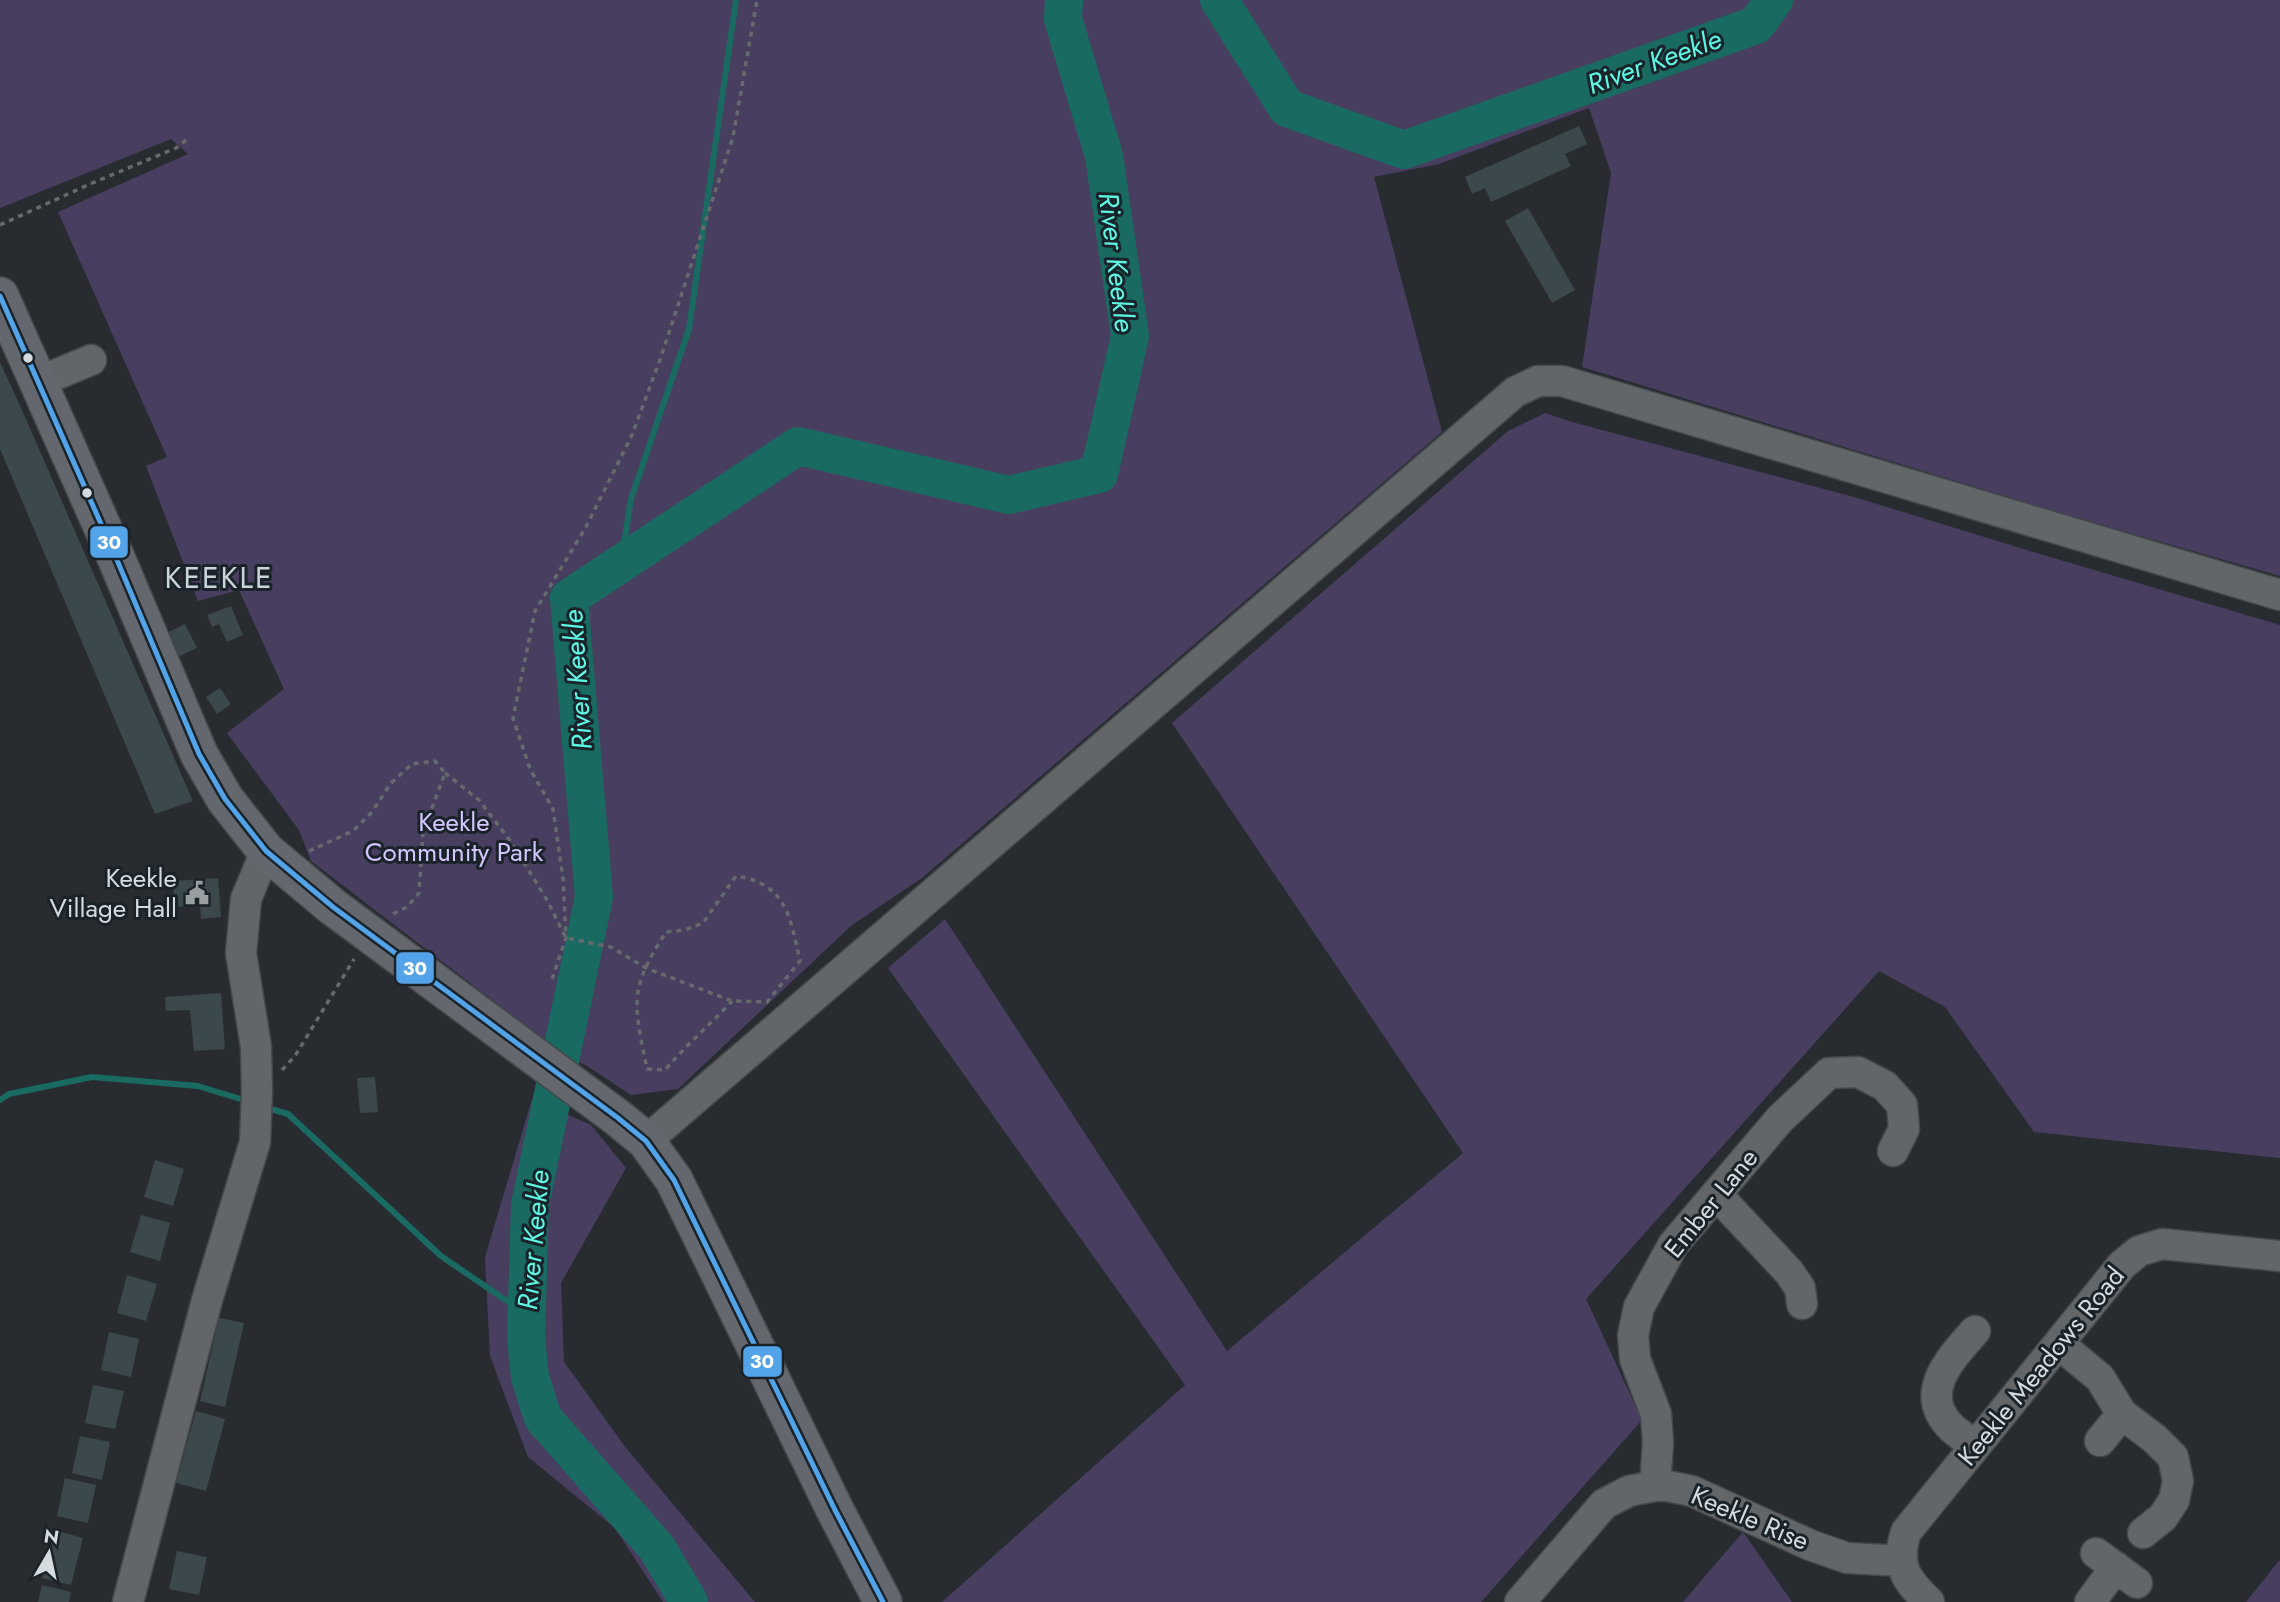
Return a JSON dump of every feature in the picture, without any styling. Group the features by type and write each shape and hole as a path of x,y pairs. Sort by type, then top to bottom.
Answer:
{"main road":[{"path":"0,296 117,560 199,754 225,799 266,851 332,907 646,1141 674,1180 835,1510 883,1602"}],"street":[{"path":"38,383 90,360"},
{"path":"646,1141 1515,392 1538,381 1562,381 2280,595"},
{"path":"128,1602 207,1300 255,1142 256,1047 241,953 246,899 266,851"},
{"name":"Ember Lane","path":"1655,1486 1658,1444 1656,1414 1635,1359 1633,1335 1639,1307 1673,1245 1780,1119 1829,1073 1858,1072 1885,1086 1902,1105 1904,1129 1893,1151"},
{"path":"1716,1194 1789,1272 1800,1288 1802,1304"},
{"name":"Keekle Meadows Road","path":"1902,1561 1906,1532 2117,1270 2133,1255 2146,1248 2169,1244 2280,1256"},
{"path":"1975,1331 1952,1357 1940,1376 1936,1395 1940,1413 1952,1428 1975,1446"},
{"path":"2059,1344 2101,1378 2122,1414 2163,1445 2173,1457 2178,1472 2178,1488 2171,1507 2143,1533"},
{"path":"2101,1441 2122,1414"},
{"name":"Keekle Rise","path":"1520,1602 1604,1504 1629,1490 1655,1486 1692,1491 1810,1545 1847,1558 1902,1561"},
{"path":"1902,1561 1907,1580 1929,1602"},
{"path":"2090,1602 2116,1568"}],"path":[{"path":"552,979 566,938 564,878 553,809 530,769 513,718 536,611 586,527 632,435 660,357 733,136 757,0"},
{"path":"0,225 176,149 189,138"},
{"path":"445,773 480,800 547,900 566,938"},
{"path":"566,938 611,947 646,968 732,1001 767,1002 800,961 791,920 775,891 755,879 736,876 703,923 685,930 666,932 655,948 646,968 637,1001 647,1069 665,1070 684,1047 732,1001"}],"green space":[{"name":"Keekle Community Park","path":"0,0 2280,0 2280,576 2064,514 1582,367 1611,173 1589,108 1439,164 1374,177 1442,432 922,878 852,925 678,1089 631,1095 587,1066 543,1044 543,1039 311,861 299,830 227,733 284,689 239,590 198,601 146,466 167,457 58,212 188,154 171,139 0,208"},
{"path":"1545,413 1854,497 2280,625 2280,1158 2034,1132 1945,1007 1879,971 1586,1299 1642,1420 1481,1602 942,1602 1185,1385 888,968 945,919 1227,1351 1463,1153 1172,723 1508,431"},
{"path":"532,1099 591,1125 626,1168 561,1283 564,1362 626,1448 755,1602 663,1602 615,1528 528,1457 490,1356 485,1257"},
{"path":"1743,1532 1792,1602 1683,1602"},
{"path":"2280,1561 2280,1602 2246,1602 2278,1562"}],"building":[{"path":"1579,126 1587,144 1565,154 1571,166 1491,202 1485,188 1472,194 1465,177"},
{"path":"1528,208 1575,290 1552,303 1505,221"},
{"path":"0,362 193,801 155,814 0,449"},
{"path":"231,606 243,635 227,642 219,624 212,627 207,615"},
{"path":"185,624 197,648 178,657 167,633"},
{"path":"220,688 231,704 217,714 206,697"},
{"name":"Keekle Village Hall","path":"218,878 221,917 201,919 200,905 175,907 173,881"},
{"path":"221,993 225,1049 194,1051 190,1010 166,1011 165,997"},
{"path":"375,1077 378,1112 360,1113 357,1078"},
{"path":"155,1160 184,1169 173,1206 144,1197"},
{"path":"141,1215 170,1223 160,1261 130,1252"},
{"path":"127,1275 157,1284 146,1321 117,1313"},
{"path":"219,1318 244,1323 225,1407 200,1401"},
{"path":"109,1332 139,1339 131,1377 101,1370"},
{"path":"93,1385 124,1391 115,1429 85,1423"},
{"path":"196,1411 225,1419 206,1491 176,1483"},
{"path":"80,1436 110,1442 102,1480 72,1473"},
{"path":"65,1478 96,1485 88,1523 57,1516"},
{"path":"54,1530 83,1538 71,1585 42,1578"},
{"path":"177,1551 207,1557 199,1595 169,1589"},
{"path":"42,1585 71,1592 69,1602 38,1602"}],"waterway":[{"path":"621,563 631,499 689,329 736,0"},
{"name":"River Keekle","path":"689,1602 657,1548 543,1418 530,1377 526,1338 530,1205 594,897 569,598 798,446 1009,495 1099,474 1130,336 1104,156 1063,19 1064,0"},
{"name":"River Keekle","path":"1219,0 1287,108 1404,150 1756,25 1774,0"},
{"path":"0,1100 9,1094 92,1077 198,1086 247,1101"},
{"path":"264,1107 288,1114 441,1256 526,1314"}],"transit line":[{"name":"30","path":"0,296 117,560 199,754 225,799 266,851 333,907 646,1141 674,1180 835,1510 883,1602"}],"place":[{"name":"Keekle Village Hall","path":"197,893"}],"district":[{"name":"KEEKLE","path":"219,578"}]}
